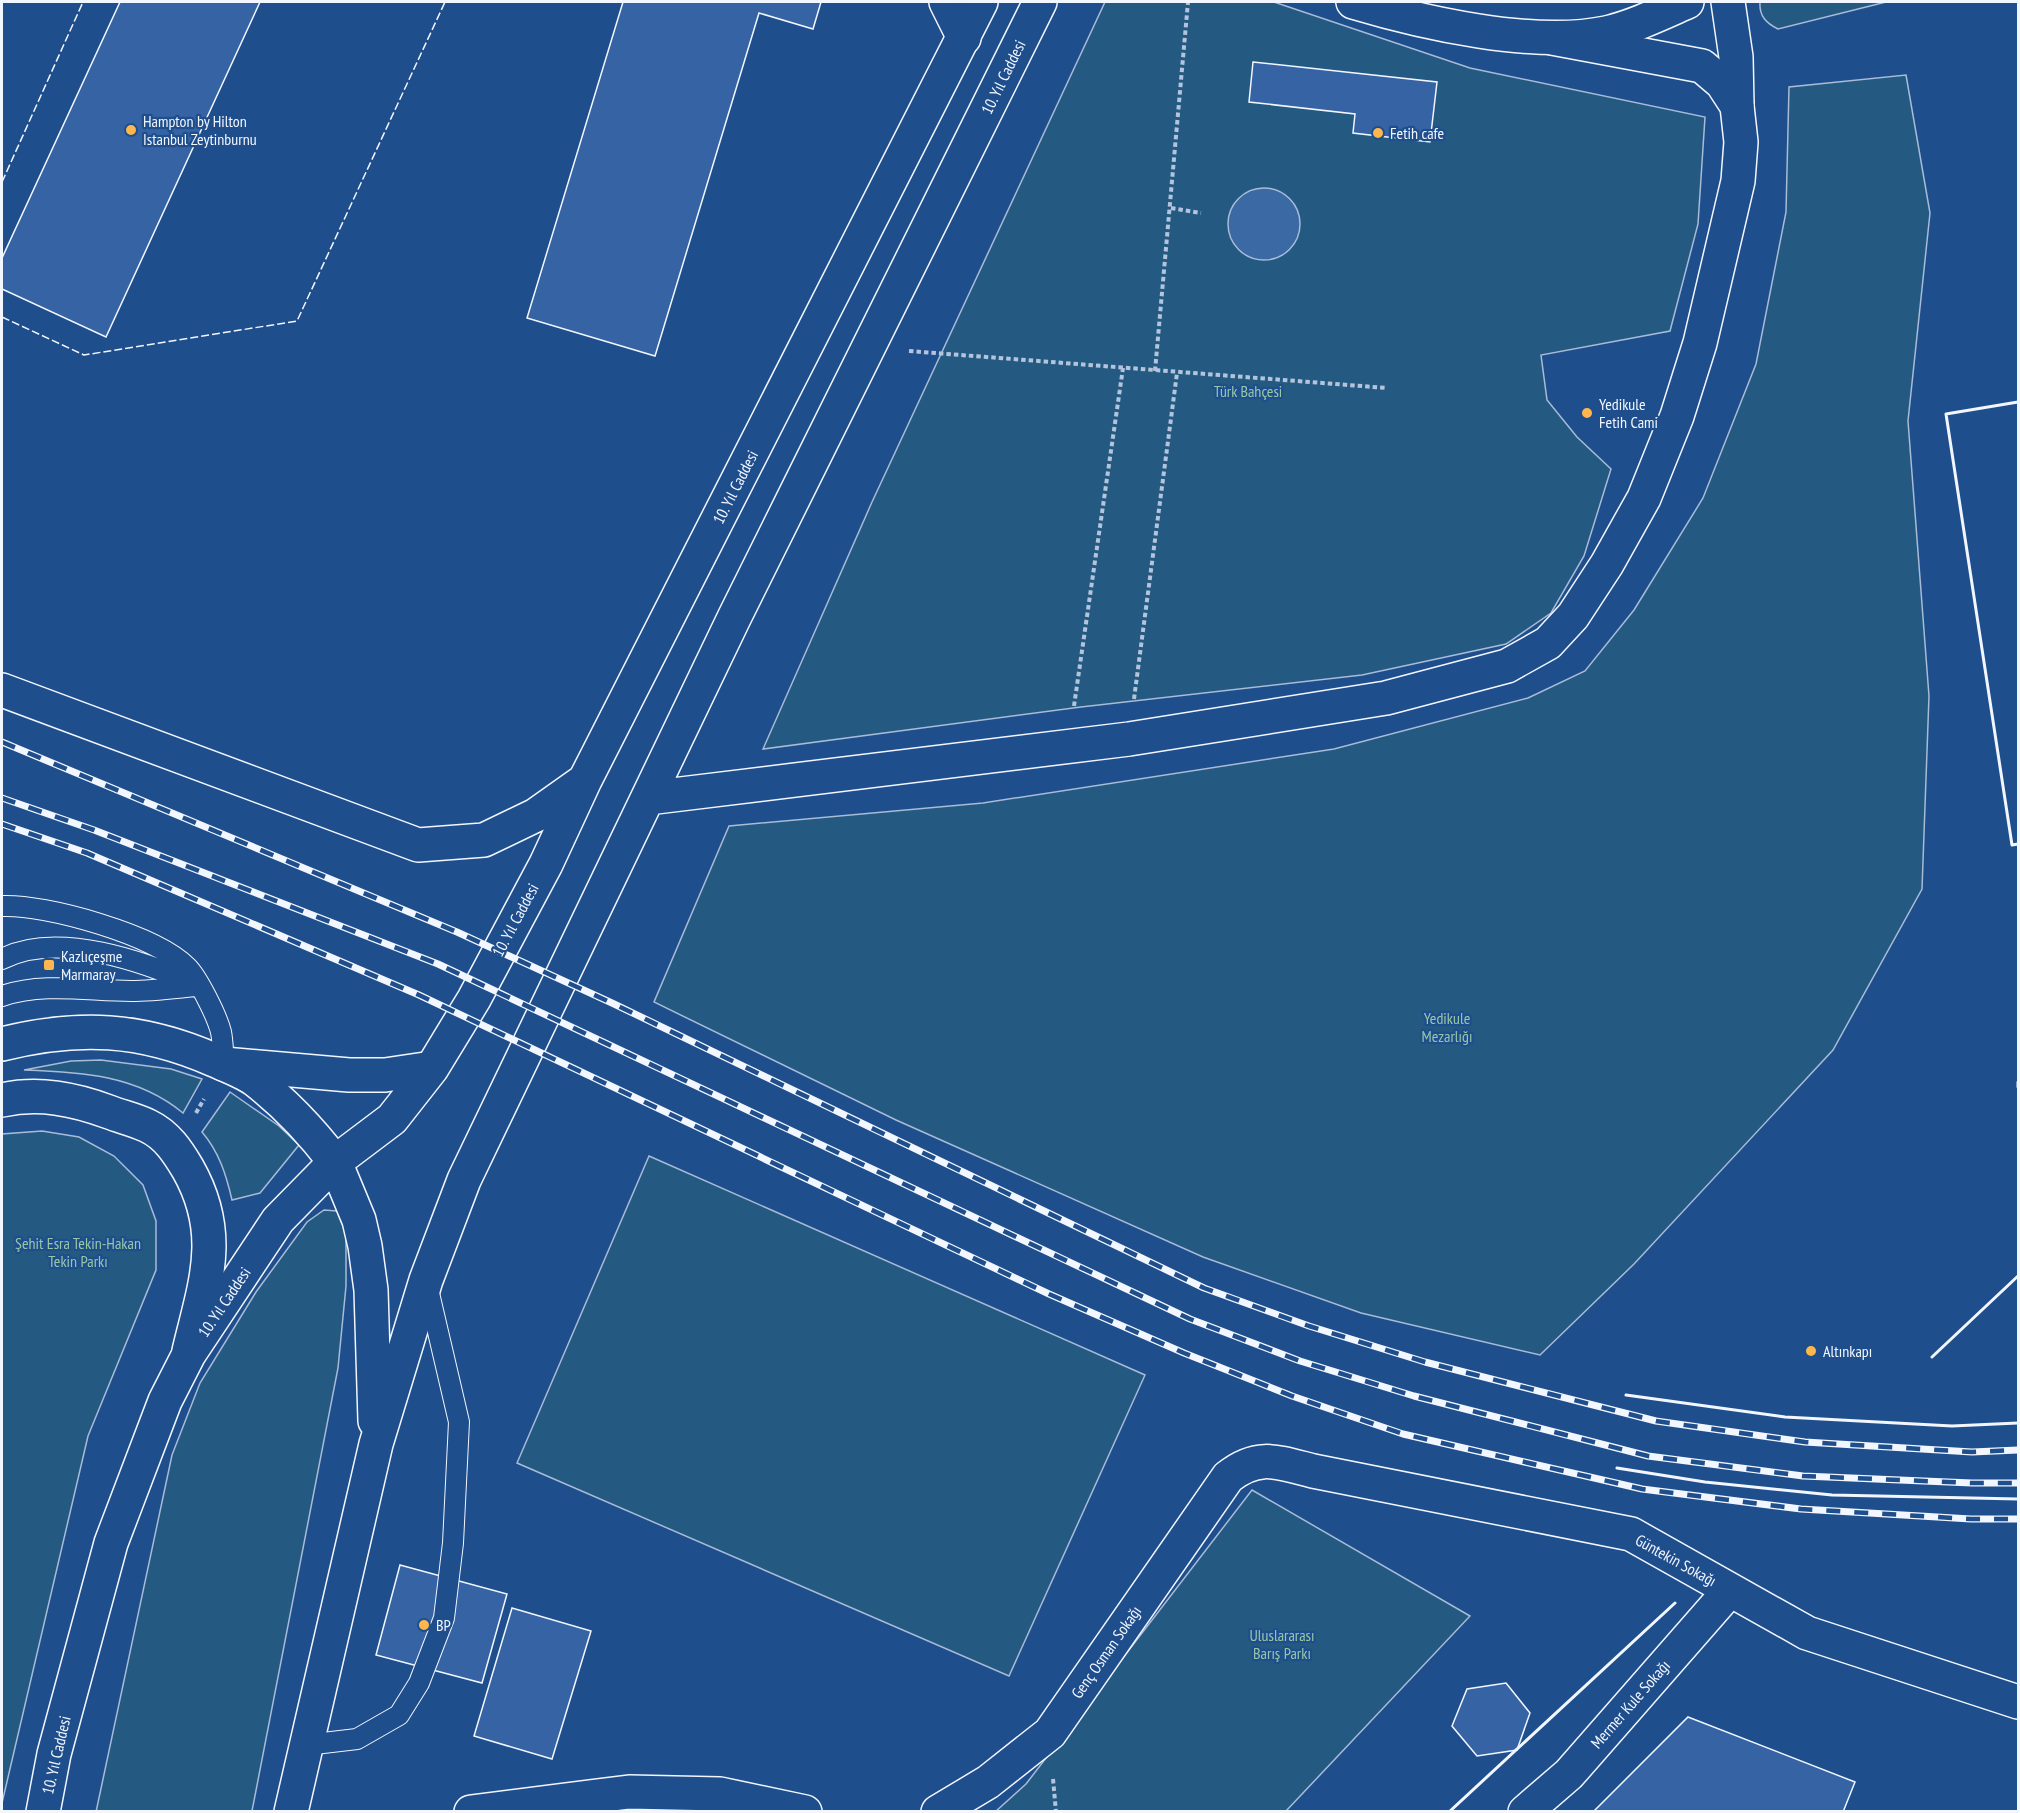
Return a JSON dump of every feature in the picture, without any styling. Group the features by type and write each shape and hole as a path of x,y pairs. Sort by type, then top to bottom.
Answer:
{"main road":[{"path":"946,2 964,38"},
{"name":"10. Yıl Caddesi","path":"43,1812 54,1754 111,1543 165,1401 189,1354 278,1220 334,1162 392,1119 432,1068 474,999 546,864 585,780 981,2"},
{"name":"10. Yıl Caddesi","path":"291,1812 376,1444 426,1280 464,1180 648,798 1040,2"},
{"path":"1353,2 1392,13 1478,30 1552,38 1702,66 1722,83 1737,106"},
{"path":"1552,38 1607,33 1687,2"},
{"path":"648,798 1129,739 1386,698 1507,666 1548,643 1573,616 1607,564 1644,498 1677,416 1700,343 1738,182 1741,142 1737,106 1736,57 1728,2"},
{"path":"2,690 418,844 484,840 536,815 585,780"},
{"path":"2,1044 62,1033 105,1030 159,1040 224,1064 253,1079 316,1137 334,1162 359,1220 365,1246 371,1290 370,1338 376,1444"},
{"path":"224,1064 349,1075 385,1075 432,1068"},
{"path":"2,1100 24,1095 60,1098 96,1107 150,1127 176,1148 196,1182 209,1222 209,1268 189,1354"},
{"name":"Güntekin Sokağı","path":"1245,1463 1279,1462 1313,1471 1631,1534 1807,1633 2019,1702"},
{"name":"Genç Osman Sokağı","path":"938,1812 988,1782 1050,1733 1227,1477 1245,1463"},
{"name":"Mermer Kule Sokağı","path":"1525,1812 1569,1774 1730,1590"},
{"path":"54,1754 60,1812"},
{"path":"471,1812 629,1792 720,1794 805,1812"}],"lane":[{"path":"2,906 37,907 131,936 167,951 188,968 199,986 220,1032 224,1064"},
{"path":"2,959 13,953 45,947 88,950 166,971 199,986"},
{"path":"2,996 17,991 79,987 131,991 199,986"},
{"path":"306,1745 357,1740 399,1715 419,1683 444,1618 453,1543 459,1422 426,1280"}],"path":[{"path":"1155,371 1188,2"},
{"path":"1171,208 1201,213"},
{"path":"870,346 918,352 1387,388"},
{"path":"1068,747 1123,368"},
{"path":"1129,739 1177,373"},
{"path":"176,1148 224,1064"}],"green space":[{"name":"Türk Bahçesi","path":"1105,2 1274,2 1470,68 1705,117 1698,224 1670,331 1541,355 1547,400 1577,437 1611,469 1584,556 1551,613 1506,644 1362,675 1081,707 763,749 872,502"},
{"path":"1760,2 1886,2 1778,29 1764,18"},
{"name":"Yedikule Mezarlığı","path":"1906,75 1930,213 1908,421 1929,696 1922,889 1833,1050 1634,1264 1540,1355 1361,1313 1203,1257 896,1120 654,1002 729,826 983,803 1334,749 1528,698 1585,671 1634,610 1703,498 1756,364 1786,212 1789,87"},
{"path":"101,1060 171,1069 202,1079 183,1113 165,1100 128,1083 88,1074 24,1070 71,1061"},
{"path":"230,1092 279,1126 299,1145 260,1193 232,1200 221,1164 213,1147 202,1132"},
{"name":"Şehit Esra Tekin-Hakan Tekin Parkı","path":"42,1131 79,1137 114,1156 143,1185 156,1221 156,1270 88,1436 2,1803 2,1134"},
{"path":"649,1156 1145,1375 1009,1676 517,1463"},
{"path":"324,1210 337,1211 346,1233 346,1286 338,1368 252,1811 96,1812 172,1455 200,1383 256,1292 307,1222"},
{"name":"Uluslararası Barış Parkı","path":"1252,1490 1470,1616 1286,1811 995,1812 1026,1784"}],"shaded area":[{"path":"1271,188 1290,198 1298,210 1300,224 1298,238 1290,250 1278,258 1257,260 1238,250 1230,238 1228,217 1238,198 1250,190"}],"building":[{"name":"Hampton by Hilton Istanbul Zeytinburnu","path":"120,2 260,2 106,337 2,289 2,258"},
{"path":"623,2 821,2 813,29 759,13 655,356 527,318"},
{"path":"1253,62 1437,82 1430,142 1353,133 1355,114 1249,102"},
{"path":"400,1565 507,1594 482,1683 376,1655"},
{"path":"512,1608 591,1631 552,1759 474,1736"},
{"path":"1506,1683 1530,1713 1517,1750 1477,1756 1452,1726 1467,1689"},
{"path":"1688,1717 1855,1782 1843,1812 1593,1812"}],"railway":[{"path":"2,742 457,932 612,1003 1204,1288 1309,1326 1425,1362 1656,1421 1805,1442 1972,1452 2018,1450"},
{"path":"2,798 94,830 438,964 1190,1319 1300,1361 1414,1396 1648,1456 1803,1476 2018,1483"},
{"path":"2,824 87,853 419,995 1049,1294 1184,1353 1292,1396 1403,1434 1642,1489 1801,1509 1971,1519 2018,1519"}],"fence":[{"path":"2,182 83,2"},
{"path":"2,317 84,355 297,321 445,2"}],"wall":[{"path":"2018,402 1946,414 2012,845 2018,844"},
{"path":"2018,1082 2018,1087"},
{"path":"1932,1357 2018,1276"},
{"path":"1626,1395 1785,1417 1952,1426 2018,1423"},
{"path":"1617,1468 1705,1482 1832,1495 2018,1499"},
{"path":"1449,1812 1675,1603"}],"place":[{"name":"Hampton by Hilton Istanbul Zeytinburnu","path":"131,130"},
{"name":"Fetih cafe","path":"1378,133"},
{"name":"Yedikule Fetih Cami","path":"1587,413"},
{"name":"Kazlıçeşme Marmaray","path":"49,965"},
{"name":"Altınkapı","path":"1811,1351"},
{"name":"BP","path":"424,1625"}]}
